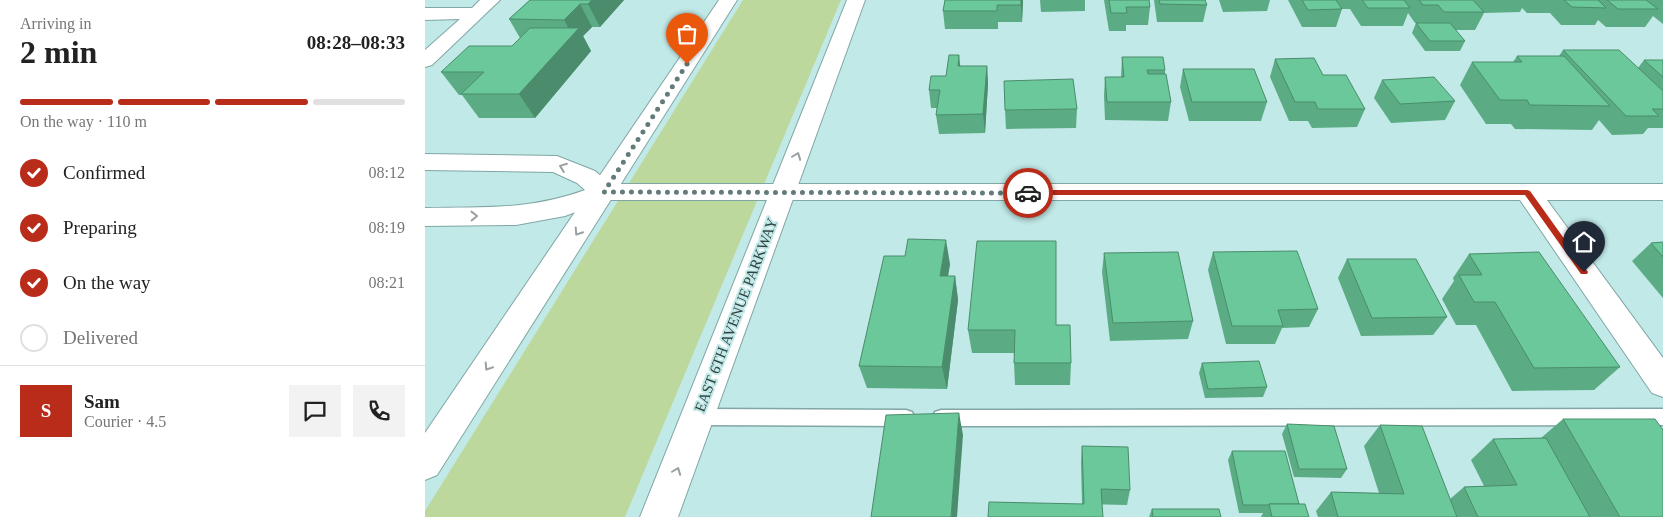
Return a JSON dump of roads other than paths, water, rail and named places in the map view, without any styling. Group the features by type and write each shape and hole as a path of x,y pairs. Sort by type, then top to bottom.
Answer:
{"street":[{"path":"425,463 728,0"},
{"name":"EAST 6TH AVENUE PARKWAY","path":"659,517 856,0"},
{"path":"425,14 484,6"},
{"path":"425,61 484,6"},
{"path":"425,162 557,164 586,176 604,192"},
{"path":"425,217 516,216 565,207 604,192 1663,192"},
{"path":"1527,192 1663,383"}],"lane":[{"path":"697,417 1663,417"}]}
